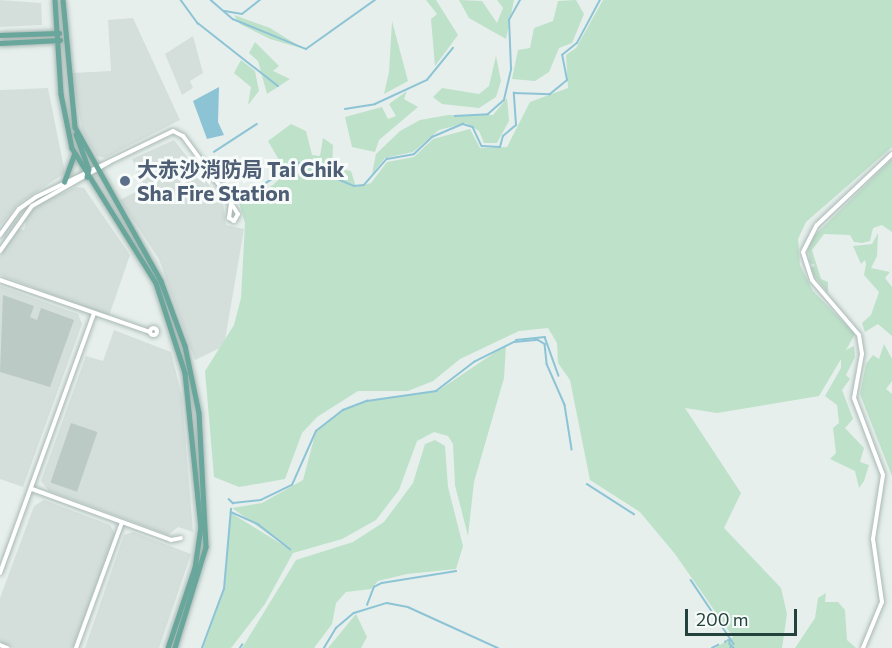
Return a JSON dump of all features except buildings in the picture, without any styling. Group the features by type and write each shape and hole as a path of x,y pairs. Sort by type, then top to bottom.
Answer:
{"main road":[{"path":"55,0 63,109 74,153 91,170"},
{"path":"63,0 75,127 91,170 161,281 185,346 199,412 206,547 175,648"},
{"path":"0,35 65,33"},
{"path":"0,43 65,40"},
{"path":"64,182 74,153"},
{"path":"91,170 87,177 156,283 185,373 201,527 195,568 168,648"}],"street":[{"path":"0,236 19,209 64,182 177,131 231,203"},
{"path":"863,648 882,602 873,539 884,485 854,398 862,344 846,316 805,268 805,242 820,221 892,154"},
{"path":"0,251 32,206 87,177 91,170"},
{"path":"0,280 150,332"},
{"path":"0,573 94,314"},
{"path":"32,489 171,540 181,538"},
{"path":"76,648 122,522"},
{"path":"0,645 7,648"}],"shaded area":[{"path":"0,0 41,3 42,25 0,27"},
{"path":"133,18 180,120 105,158 97,156 82,130 72,73 111,71 108,20"},
{"path":"193,36 203,73 190,81 193,88 182,95 165,54"},
{"path":"48,88 65,173 17,205 0,226 0,90"},
{"path":"174,140 223,203 226,225 244,229 224,346 195,360 159,259 120,200 145,187 132,159"},
{"path":"76,187 84,188 130,255 109,316 0,275 0,256 15,228 24,230 26,223 21,220 40,203"},
{"path":"0,286 78,314 82,324 23,487 0,479"},
{"path":"114,330 171,352 182,397 193,532 178,527 168,535 49,491 41,481 86,356 103,361"},
{"path":"44,500 110,525 115,534 73,648 13,648 0,643 0,598 34,506"},
{"path":"133,532 191,554 159,648 85,648 124,535"}],"green space":[{"path":"426,0 436,0 458,35 435,66 431,19 437,14"},
{"path":"459,0 482,1 497,23 503,8 497,0 514,0 506,39 469,18"},
{"path":"576,0 584,14 572,43 559,48 549,72 535,81 512,79 518,50 530,48 534,28 553,21 558,1"},
{"path":"603,0 892,0 892,147 806,222 798,239 800,265 813,291 855,334 846,350 854,346 855,357 846,375 850,379 842,390 853,419 845,428 864,448 860,462 869,465 864,481 859,488 855,471 830,459 836,453 833,428 839,423 837,405 825,396 841,368 841,359 819,396 717,413 685,408 741,493 724,528 781,588 787,614 782,648 715,648 733,637 675,554 640,512 590,480 570,380 558,363 557,343 548,328 519,331 460,359 433,381 408,391 358,391 317,417 302,433 285,479 239,487 214,477 205,371 234,325 241,298 245,223 239,203 273,185 286,172 268,141 291,124 306,131 312,155 320,156 323,138 333,145 332,167 351,171 356,187 371,183 387,162 414,157 433,139 470,129 480,148 507,147 530,102 568,88 566,55 576,48"},
{"path":"234,15 270,28 304,49 270,39 240,24"},
{"path":"392,21 408,81 384,94 389,72"},
{"path":"255,42 279,66 273,71 290,79 267,94 258,61 249,53"},
{"path":"496,56 501,81 496,97 479,108 442,104 433,97 442,88 479,94 489,86"},
{"path":"241,60 255,71 259,91 248,105 251,87 234,73"},
{"path":"407,91 404,99 418,107 379,140 375,152 352,147 345,117 382,107 388,119 396,116 389,104"},
{"path":"507,98 509,121 497,143 484,143 479,131 466,123 439,130 413,152 385,158 372,174 376,154 400,131 420,120 448,115 493,115"},
{"path":"892,159 892,232 882,225 873,228 870,241 862,243 854,242 850,235 824,234 812,250 821,279 828,282 828,293 809,269 815,265 810,263 808,249 813,237"},
{"path":"878,233 877,256 871,268 890,272 885,278 892,287 892,336 878,324 865,332 862,323 871,315 879,292 864,275 865,260 861,264 853,246 872,244"},
{"path":"884,344 892,359 892,381 886,389 892,394 892,476 860,394 866,364 873,355 879,359"},
{"path":"506,345 504,378 474,482 468,536 455,485 453,444 448,436 434,432 417,441 399,490 376,520 342,539 293,553 265,604 231,648 203,648 224,591 231,513 291,550 232,508 262,503 303,480 316,431 342,411 365,402 439,390"},
{"path":"435,440 445,446 448,487 463,546 456,569 407,574 378,581 371,589 346,592 336,603 332,624 314,648 242,648 296,560 353,542 384,522 413,483 425,444"},
{"path":"826,593 825,602 838,602 845,610 847,640 856,648 795,648 815,618 818,598"},
{"path":"356,614 367,637 361,648 328,648"}],"water":[{"path":"219,87 218,122 224,135 207,139 193,101"}],"waterway":[{"path":"181,0 198,23 278,86"},
{"path":"211,0 233,19 306,49 375,0"},
{"path":"225,11 242,14 260,0"},
{"path":"455,116 488,114 504,100 511,69 509,20 520,0"},
{"path":"238,202 297,162 354,186 364,185 387,159 414,154 432,137 463,124 473,127 482,146 500,147 503,136 516,125 514,93 550,94 567,80 562,55 577,43 600,0"},
{"path":"345,109 375,104 427,80 453,48"},
{"path":"214,152 257,124"},
{"path":"516,340 545,337 559,376"},
{"path":"229,499 233,503 261,500 292,485 316,431 343,410 367,401 436,391 474,362 514,342 538,340 545,344 547,364 565,405 572,449"},
{"path":"587,484 634,514"},
{"path":"202,648 224,589 231,509"},
{"path":"231,512 258,524 290,549"},
{"path":"367,605 374,587 382,583 456,571"},
{"path":"691,580 734,644"},
{"path":"324,648 336,628 354,613 387,603 408,607 498,648"},
{"path":"712,648 718,645"},
{"path":"731,645 734,648"}],"place":[{"name":"大赤沙消防局 Tai Chik Sha Fire Station","path":"125,181"}]}
